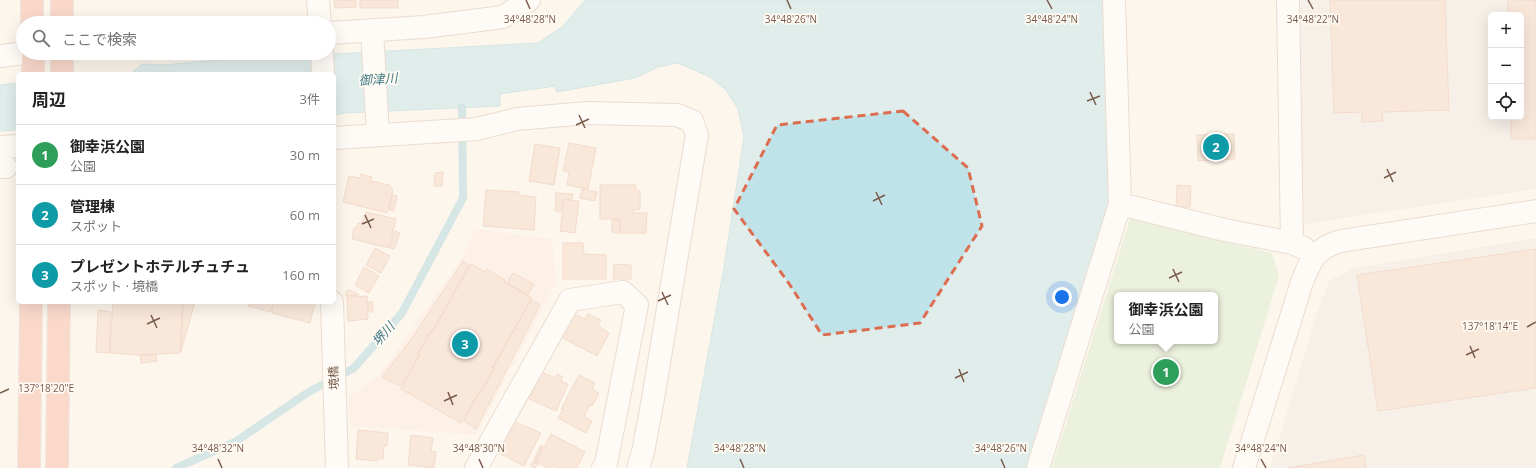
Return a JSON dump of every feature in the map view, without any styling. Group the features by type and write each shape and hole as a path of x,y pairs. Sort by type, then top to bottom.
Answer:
{"highway":[{"path":"32,0 32,16"},
{"path":"62,0 62,16"},
{"path":"62,60 62,72"},
{"path":"29,468 31,304"},
{"path":"57,468 59,304"}],"street":[{"path":"318,0 319,16"},
{"path":"336,33 372,36 424,27 503,17 529,0"},
{"path":"1038,468 1120,204 1114,0"},
{"path":"1288,0 1292,243"},
{"path":"372,36 378,130"},
{"path":"0,56 16,58"},
{"path":"322,60 323,72"},
{"path":"336,138 378,130 477,129 517,119 587,114 677,115 692,121 697,135 653,399 643,452 638,468"},
{"path":"2,160 16,148"},
{"path":"1120,204 1225,230 1292,243 1317,252"},
{"path":"1244,468 1302,282 1308,265 1317,252 1328,245 1341,241 1536,212"},
{"path":"476,468 570,300 622,292 637,304 606,464 603,468"},
{"name":"境橋","path":"332,304 332,354 337,468"}],"highlighted area":[{"path":"903,111 968,168 982,226 920,323 822,335 788,282 734,209 777,125"}],"shaded area":[{"path":"1299,0 1536,0 1536,189 1304,224"},
{"path":"475,229 552,239 556,282 476,435 350,426 349,397 379,375 463,257"},
{"path":"1536,238 1536,468 1270,468 1317,313 1329,281 1353,268"}],"green space":[{"path":"1130,219 1272,253 1279,276 1220,468 1052,468"}],"water":[{"name":"御津川","path":"585,0 1105,0 1111,198 1027,468 687,468 724,267 744,137 738,109 726,90 710,77 678,63 658,67 635,78 557,92 555,86 500,94 500,106 336,115 336,72 132,72 142,64 162,65 218,60 336,60 336,54 538,43 562,27"},
{"path":"16,83 16,130 0,131 0,85"}],"building":[{"path":"334,0 356,0 356,7 335,8"},
{"path":"360,0 398,0 398,8 360,8"},
{"path":"1330,0 1445,0 1449,110 1382,112 1383,121 1362,122 1362,112 1334,113"},
{"path":"1508,0 1536,0 1536,139 1511,139 1511,120 1524,120 1524,12 1508,12"},
{"path":"1234,134 1235,159 1198,161 1197,135"},
{"path":"569,143 596,148 588,189 567,185 569,172 563,171"},
{"path":"535,144 560,148 554,185 529,181"},
{"path":"443,172 442,186 434,186 435,173"},
{"path":"361,174 372,177 371,181 389,185 393,190 387,213 343,202 349,176 360,178"},
{"path":"600,185 636,185 636,190 640,191 640,209 633,210 633,213 647,213 646,233 621,233 620,219 600,219"},
{"path":"1177,185 1191,186 1190,207 1176,207"},
{"path":"582,189 597,192 595,201 580,198"},
{"path":"486,190 519,192 519,195 536,197 534,230 483,226"},
{"path":"556,193 573,194 572,200 563,199 561,212 555,211"},
{"path":"392,195 397,196 394,211 389,210"},
{"path":"564,200 579,201 575,233 560,231"},
{"path":"366,212 396,219 389,248 352,239 354,228 356,228 358,223 362,223"},
{"path":"612,219 620,220 619,234 612,232"},
{"path":"395,231 400,233 394,249 390,248"},
{"path":"563,243 583,243 584,254 606,255 606,279 563,279"},
{"path":"375,248 390,256 381,273 366,265"},
{"path":"1536,249 1536,388 1378,411 1357,275"},
{"path":"463,261 469,265 432,332 430,331 417,354 419,355 401,386 382,377 413,337"},
{"path":"471,264 485,272 487,269 505,280 504,282 532,298 492,368 494,368 461,423 401,389 420,355 418,354 431,332 432,333"},
{"path":"614,264 631,265 631,279 613,279"},
{"path":"364,267 379,276 369,293 355,285"},
{"path":"513,273 534,284 528,295 507,283"},
{"path":"350,290 359,295 346,296 346,291"},
{"path":"367,296 368,319 348,321 347,297"},
{"path":"531,300 540,305 476,429 464,421 480,391 482,391 495,368 493,368"},
{"path":"368,302 373,302 373,312 369,312"},
{"path":"113,304 183,304 180,353 138,355 110,353"},
{"path":"183,304 194,304 181,352"},
{"path":"248,304 273,304 271,312 248,306"},
{"path":"274,304 315,304 310,323 272,313"},
{"path":"98,310 111,312 109,353 96,352"},
{"path":"573,313 585,319 588,314 601,320 598,326 609,333 597,356 561,337"},
{"path":"140,355 156,355 157,361 141,363"},
{"path":"542,372 555,378 557,374 563,377 561,381 568,384 556,411 529,399"},
{"path":"579,375 595,383 592,389 599,393 592,406 590,405 584,417 592,421 586,433 558,418 563,409 561,409"},
{"path":"515,422 541,433 524,466 499,453"},
{"path":"358,430 388,433 387,446 384,446 383,459 377,459 377,461 356,459"},
{"path":"551,434 585,452 577,468 558,468 553,465 552,468 548,468 536,462"},
{"path":"411,435 433,438 431,451 436,452 434,468 408,465"},
{"path":"541,445 543,446 536,461 534,460"},
{"path":"1364,455 1366,468 1288,468"},
{"path":"534,461 538,464 535,468 530,465"}],"waterway":[{"name":"堺川","path":"176,468 235,442 307,393 354,368 402,313 463,198 462,107"}],"place":[{"name":"管理棟","path":"1216,147"},
{"name":"プレゼントホテルチュチュ","path":"465,344"},
{"name":"御幸浜公園","path":"1166,372"}]}
